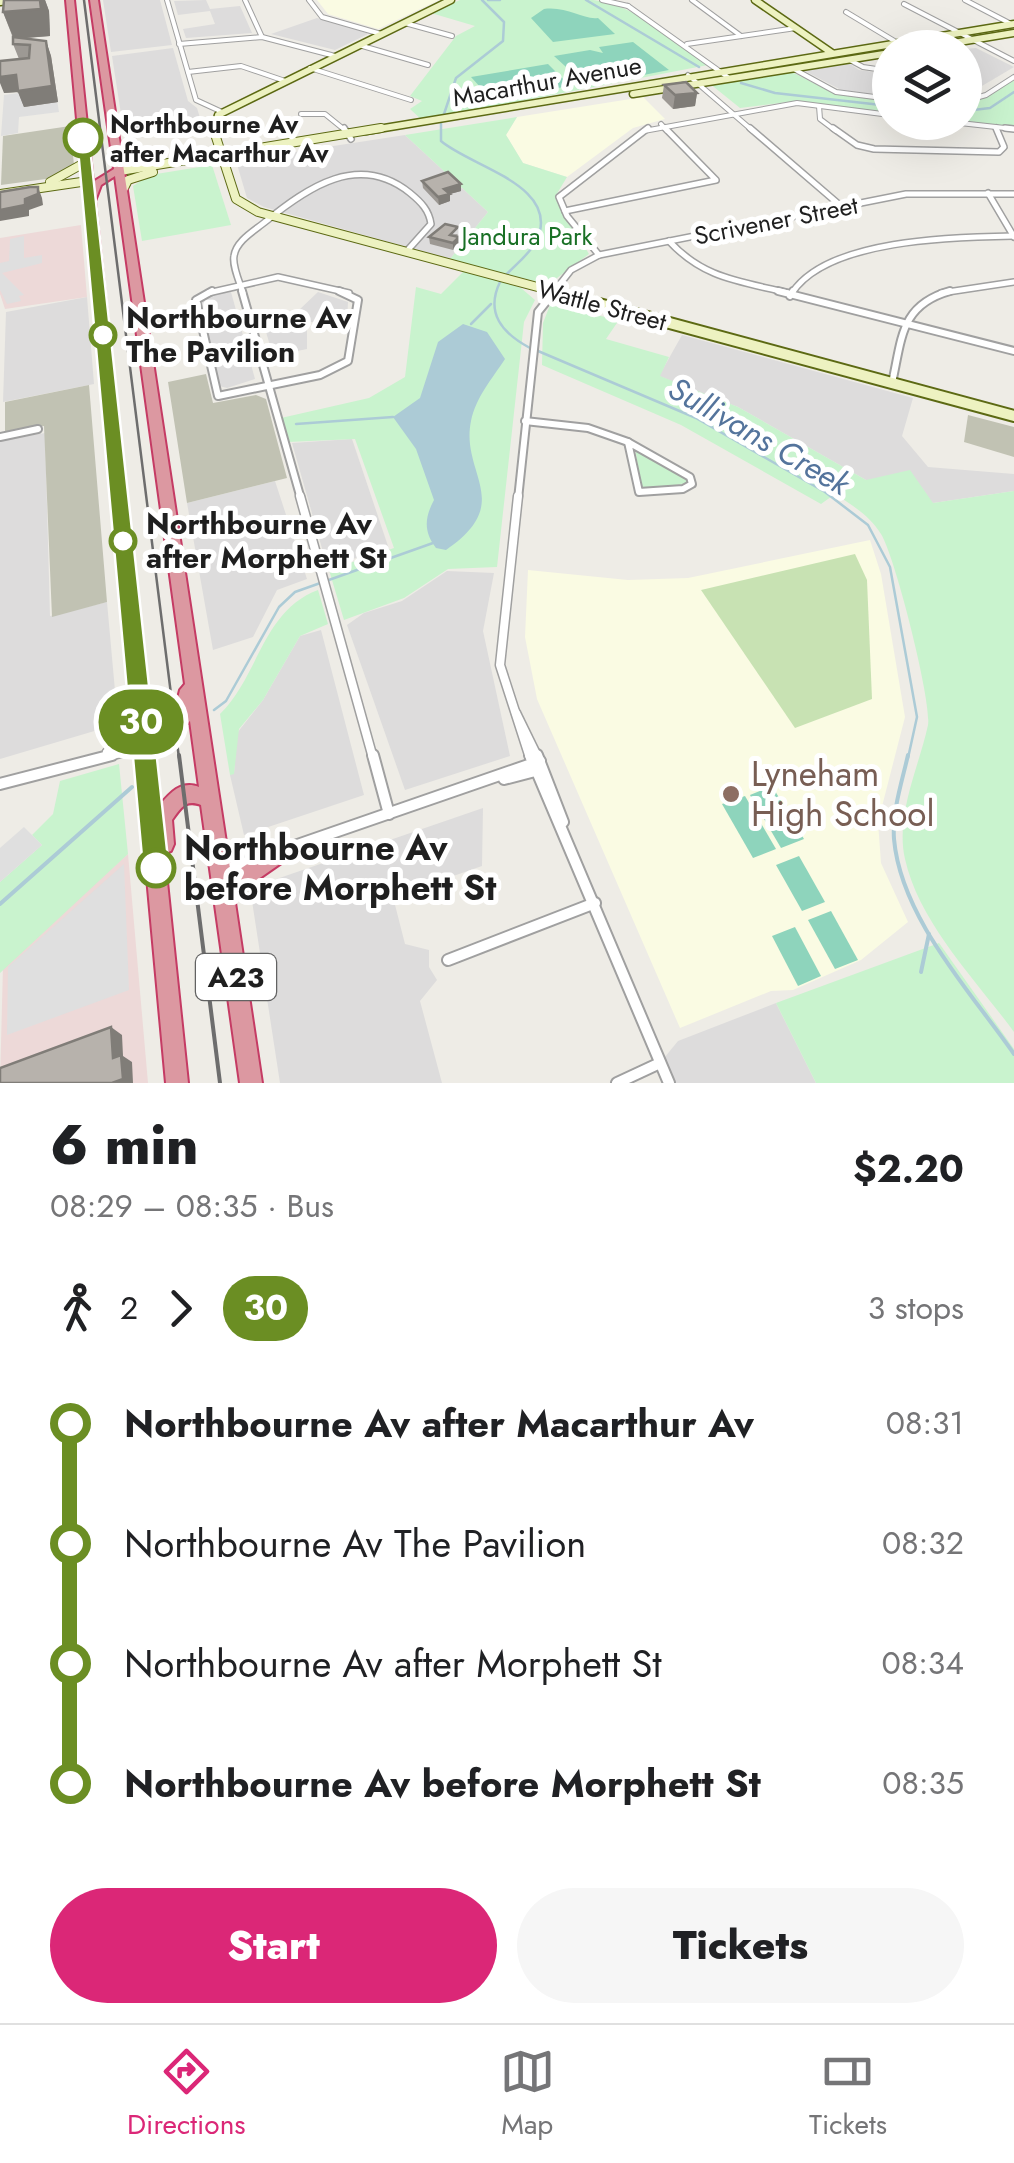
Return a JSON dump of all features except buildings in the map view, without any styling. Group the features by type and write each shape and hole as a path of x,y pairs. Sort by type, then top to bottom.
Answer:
{"highway":[{"name":"A23","path":"94,0 251,1083"},
{"name":"A23","path":"70,2 177,1083"},
{"path":"88,188 102,178 120,177"},
{"name":"Macarthur Avenue","path":"88,188 120,177"},
{"path":"88,188 102,178"},
{"path":"144,747 182,719 193,682"},
{"path":"164,948 162,816 179,796 192,793 210,800"},
{"path":"222,882 280,852"}],"main road":[{"path":"0,1 21,0"},
{"path":"222,112 450,0"},
{"path":"755,0 846,60"},
{"name":"Macarthur Avenue","path":"975,30 1013,24"},
{"path":"982,38 1014,33"},
{"name":"Macarthur Avenue","path":"516,111 688,75 872,46"},
{"name":"Macarthur Avenue","path":"120,177 152,166 872,56"},
{"name":"Wattle Street","path":"222,112 213,122 236,198 273,216 1014,416"},
{"name":"Macarthur Avenue","path":"120,177 222,157"},
{"path":"118,158 152,166"},
{"path":"0,192 50,182 86,162"},
{"path":"209,162 227,174"},
{"path":"120,177 128,180 176,166"},
{"path":"50,182 88,188"},
{"path":"0,192 65,184 88,188"}],"street":[{"path":"167,0 196,100 222,112"},
{"path":"244,0 262,37"},
{"path":"309,0 322,17 384,32"},
{"path":"602,0 628,6 687,44 728,78"},
{"path":"628,6 638,0"},
{"path":"692,0 741,36"},
{"path":"965,0 1013,24"},
{"path":"904,4 947,30"},
{"path":"846,12 876,30"},
{"path":"403,24 452,36"},
{"path":"687,44 796,28"},
{"path":"179,44 262,37 335,56"},
{"path":"359,45 428,65"},
{"path":"984,45 1014,61"},
{"path":"846,60 872,68"},
{"path":"188,72 241,66 284,81"},
{"path":"310,68 411,100"},
{"path":"792,68 836,92 872,97"},
{"path":"688,75 842,207"},
{"path":"982,96 1014,77"},
{"path":"599,255 559,200 565,189 644,129 796,103 872,113"},
{"path":"818,106 820,119 857,145 874,148 998,152 1004,147 996,128"},
{"path":"301,114 320,112 338,118 350,137"},
{"path":"565,211 716,180 661,124"},
{"path":"982,126 1014,129"},
{"path":"389,814 268,386 234,251 318,181 360,173 389,176 432,216 431,224 406,252"},
{"name":"Scrivener Street","path":"551,291 570,270 599,255 921,193 1014,194"},
{"path":"988,193 1014,236"},
{"path":"790,296 807,273 831,262 963,235 1014,236"},
{"path":"668,242 690,264 708,274 1014,351"},
{"path":"290,278 348,292 360,306 352,352 344,365 320,376 268,386 223,396 214,389 196,300 214,290 290,278"},
{"path":"892,383 915,308 926,299 1014,282"},
{"path":"551,291 538,312 499,642 504,684 538,766 560,806 564,828 668,1083"},
{"path":"525,421 588,428 628,442 692,478 692,484 684,489 639,492 628,442"},
{"path":"0,437 38,429"},
{"path":"103,754 124,742 141,722"},
{"path":"0,784 103,754 144,747"},
{"path":"280,852 538,766"},
{"path":"448,960 595,903"},
{"path":"616,1083 660,1063"}],"shaded area":[{"path":"103,0 160,0 172,45 111,52"},
{"path":"206,0 210,9 240,6 252,33 186,38 183,29 215,24 210,11 178,15 174,1"},
{"path":"317,0 439,0 378,29 328,14"},
{"path":"317,18 368,34 335,50 271,34"},
{"path":"173,48 188,101 197,108 203,128 125,140 112,56"},
{"path":"982,51 1014,67 982,86"},
{"path":"850,64 872,72 872,94 841,90 805,71"},
{"path":"55,88 59,112 19,117 18,133 1,136 4,95"},
{"path":"643,97 665,119 633,128 567,177 523,163 506,135 517,117"},
{"path":"70,126 74,165 53,178 1,185 3,136"},
{"path":"405,135 488,212 450,259 264,207 247,198 236,161"},
{"path":"81,225 87,297 5,309 0,294 0,238"},
{"path":"24,236 24,258 42,255 42,263 2,273 24,295 19,296 21,301 7,304 0,290 0,263 9,261 10,239"},
{"path":"231,292 255,379 227,388 219,386 200,304 205,296"},
{"path":"318,292 348,302 347,322 307,322 307,349 273,356 262,318 298,311"},
{"path":"87,297 94,384 3,402 6,312"},
{"path":"682,335 913,398 902,436 928,467 1014,474 1014,491 933,503 866,480 738,407 659,376"},
{"path":"206,374 213,403 256,395 266,399 287,478 187,503 168,382"},
{"path":"89,385 107,602 52,617 44,426 5,433 5,402"},
{"path":"968,415 1014,427 1014,457 964,442"},
{"path":"45,433 50,616 107,602 118,724 0,759 0,441"},
{"path":"352,439 389,549 327,566 292,443"},
{"path":"275,481 307,579 277,590 253,637 213,650 187,503"},
{"name":"Lyneham High School","path":"870,540 881,574 905,717 878,822 881,863 908,922 861,960 793,990 771,991 680,1028 537,699 525,637 528,570 628,580 688,578"},
{"path":"447,571 494,573 483,631 510,756 405,790 347,625 364,613 402,601"},
{"path":"321,630 364,795 244,835 230,775 234,773 237,733 263,700 300,636"},
{"path":"483,808 482,866 393,897 405,944 429,950 429,967 437,980 420,1001 442,1083 280,1083 250,888"},
{"path":"24,827 42,845 0,882 0,848"},
{"path":"128,854 148,1083 0,1083 3,966"},
{"path":"124,864 129,990 7,1035 8,967"},
{"path":"776,1003 816,1083 672,1083 660,1063 678,1041"}],"green space":[{"path":"460,0 608,3 654,25 708,65 422,120 410,109 422,101 410,96 456,36 475,26 431,13"},
{"path":"544,9 598,18 615,34 553,42 531,18"},
{"path":"633,42 669,70 587,86 554,56 590,50 603,53 599,47"},
{"path":"548,64 570,86 491,99 471,77"},
{"path":"790,71 833,93 872,98 872,112 788,102 740,108 709,83"},
{"path":"1014,79 1014,129 982,124 982,98"},
{"name":"Jandura Park","path":"517,117 506,135 523,163 567,177 555,197 589,254 553,281 542,283 450,259 488,212 405,135"},
{"path":"212,165 231,225 142,241 133,186 150,175"},
{"path":"465,270 521,288 535,300 524,322 497,567 448,569 404,598 344,620 329,570 394,548 355,439 288,442 281,418 369,398 405,377 416,287 441,294"},
{"path":"550,305 619,320 606,339 669,357 660,376 738,407 866,480 910,470 933,503 1014,491 1014,1032 936,928 912,883 905,859 903,825 928,711 903,598 881,534 866,516 835,494 821,504 681,425 542,365 543,323"},
{"path":"635,448 687,480 687,483 642,491"},
{"path":"855,554 867,580 872,699 795,728 701,590"},
{"path":"318,590 328,624 300,636 263,700 239,729 234,774 230,775 220,714 244,682 273,628 299,600"},
{"path":"119,764 128,854 0,973 0,882 42,845 32,835 53,814 60,781"},
{"path":"772,786 804,839 781,848 750,795"},
{"path":"745,796 776,849 753,858 722,804"},
{"path":"799,856 825,902 802,911 776,865"},
{"path":"831,911 858,960 835,969 808,920"},
{"path":"795,927 821,976 798,986 772,936"},
{"path":"939,943 1014,1049 1014,1083 816,1083 776,1003"}],"water":[{"path":"463,324 487,332 505,359 481,396 471,421 472,457 481,487 478,517 467,533 446,550 436,548 429,536 427,518 434,500 416,449 393,417 420,398 438,342"}],"waterway":[{"name":"Sullivans Creek","path":"444,114 456,78 503,41 504,22 482,0"},
{"path":"488,0 500,0"},
{"path":"586,0 699,67"},
{"path":"741,83 775,93 872,104"},
{"path":"982,109 1014,92"},
{"name":"Sullivans Creek","path":"441,121 441,141 509,180 536,205 541,221 537,240 505,276"},
{"name":"Sullivans Creek","path":"500,282 494,303 499,321 511,336 530,348"},
{"path":"471,324 491,304"},
{"name":"Sullivans Creek","path":"538,351 696,418 825,492 868,525 890,567 917,717 908,758"},
{"path":"296,424 393,417"},
{"path":"214,710 226,701 279,607 295,592 433,543"},
{"name":"Sullivans Creek","path":"908,755 894,818 899,868 940,953 1014,1054"},
{"path":"0,904 132,787"},
{"path":"921,972 929,934"}],"tram line":[{"path":"84,0 179,758"},
{"path":"179,755 220,1083"}],"bus line":[{"name":"30","path":"83,138 156,868"}],"place":[{"name":"Northbourne Av after Macarthur Av","path":"83,138"},
{"name":"Northbourne Av The Pavilion","path":"103,335"},
{"name":"Northbourne Av after Morphett St","path":"123,541"},
{"name":"Lyneham High School","path":"731,794"},
{"name":"Northbourne Av before Morphett St","path":"156,868"}]}
